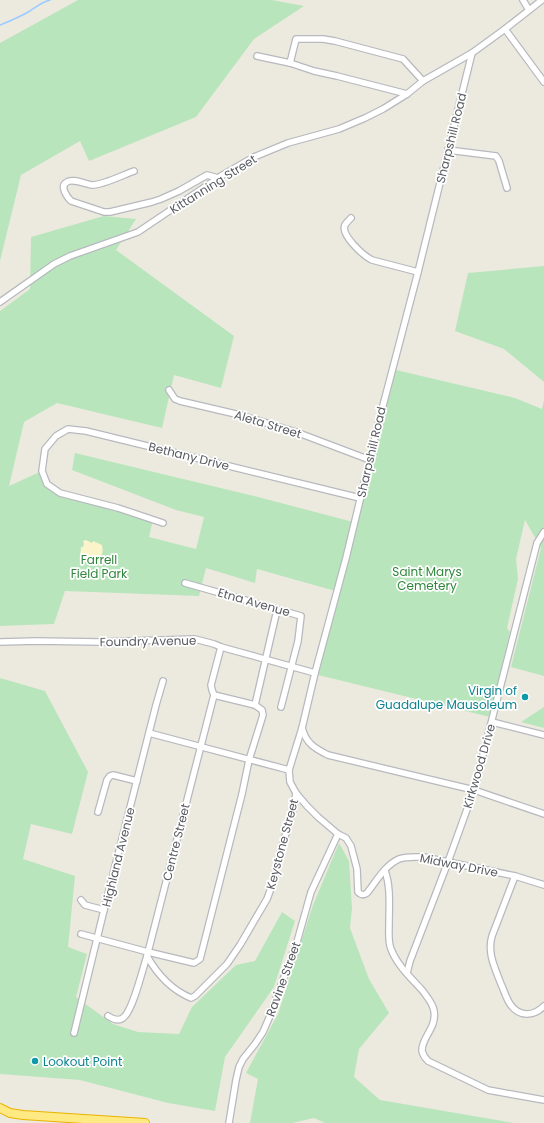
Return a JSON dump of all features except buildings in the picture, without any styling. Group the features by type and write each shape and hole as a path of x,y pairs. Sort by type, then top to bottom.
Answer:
{"highway":[{"path":"0,1108 10,1113 23,1115 145,1123"}],"street":[{"path":"523,0 530,10"},
{"name":"Kittanning Street","path":"0,302 54,264 70,256 138,232 218,178 254,157 288,143 340,128 366,118 407,94 423,81 472,53 542,0"},
{"path":"505,29 544,82"},
{"path":"290,63 296,39 323,39 403,59 423,81"},
{"name":"Sharpshill Road","path":"289,770 302,728 472,53"},
{"path":"256,56 290,63 314,71 407,94"},
{"path":"448,150 496,156 499,161 507,188"},
{"path":"134,171 114,179 91,185 71,180 65,184 65,192 71,201 104,212 110,212 161,199 179,191 207,175 218,178"},
{"path":"351,218 344,225 344,230 366,257 372,260 418,272"},
{"name":"Aleta Street","path":"169,390 175,399 180,401 240,415 296,432 370,460"},
{"name":"Bethany Drive","path":"163,523 118,508 60,493 47,484 42,471 45,449 56,436 68,429 86,431 360,498"},
{"name":"Kirkwood Drive","path":"407,973 410,961 474,790 537,543 544,532"},
{"name":"Etna Avenue","path":"185,583 301,616 298,641 281,707"},
{"path":"255,705 277,610"},
{"name":"Foundry Avenue","path":"0,642 108,642 195,639 315,673"},
{"name":"Centre Street","path":"108,1016 112,1019 121,1020 125,1016 134,998 148,954 214,695 211,685 221,647"},
{"name":"Highland Avenue","path":"74,1033 163,681"},
{"path":"81,934 148,954 194,963 200,959 242,794 249,760 263,715 262,710 255,705 214,695"},
{"path":"492,722 544,735"},
{"path":"302,728 304,736 309,743 317,750 328,755 474,790 544,814"},
{"path":"149,733 289,770 290,782 296,793 307,806 338,834"},
{"path":"98,812 107,780 110,776 114,775 137,781"},
{"name":"Keystone Street","path":"148,954 152,964 163,978 180,992 191,998 195,996 227,964 267,899 273,883 278,860 294,806 296,793"},
{"name":"Midway Drive","path":"338,834 346,838 351,846 357,869 358,892 361,895 367,894 392,863 410,856 424,857 515,876 544,885"},
{"name":"Ravine Street","path":"230,1123 239,1067 243,1059 263,1032 269,1018 297,942 311,892 338,834"},
{"path":"385,871 389,891 389,937 391,948 396,959 434,1006 434,1023 424,1044 422,1050 423,1056 428,1061 488,1090 544,1100"},
{"path":"515,876 492,936 490,951 510,1003 515,1011 528,1015 544,1006"},
{"path":"81,900 85,904 104,910"}],"green space":[{"path":"78,0 272,0 304,6 254,39 196,117 89,161 80,141 21,175 0,261 0,43"},
{"path":"104,216 136,219 116,250 234,336 221,388 174,375 162,428 57,403 24,422 9,486 42,471 47,484 60,493 153,520 149,537 196,549 204,517 176,510 72,470 75,453 258,497 357,523 396,370 515,398 542,409 544,400 544,676 511,667 541,548 525,520 516,559 518,579 507,628 510,632 490,717 318,675 339,592 257,569 255,583 206,568 199,596 65,591 54,624 0,626 0,311 30,289 31,237"},
{"path":"544,266 544,382 504,349 455,331 468,273"},
{"path":"0,678 45,691 88,772 72,834 31,824 23,859 75,876 68,947 87,954 76,997 113,1024 138,1032 179,1034 192,1007 236,965 255,961 282,912 295,921 274,987 225,1057 215,1111 168,1103 80,1080 0,1074"},
{"path":"544,707 544,728 521,722"},
{"path":"339,843 349,861 352,908 350,928 369,979 389,1013 359,1049 354,1077 380,1100 514,1123 325,1123 314,1118 292,1123 250,1123 258,1079 246,1073 278,1014 313,905"}],"sand":[{"path":"86,540 102,545 102,554 97,560 89,561 80,558 81,547 83,547 84,544 83,541"}],"waterway":[{"path":"0,25 50,0"}],"place":[{"name":"Virgin of Guadalupe Mausoleum","path":"525,697"},
{"name":"Lookout Point","path":"35,1061"}],"park label":[{"name":"Farrell Field Park","path":"99,566"},
{"name":"Saint Marys Cemetery","path":"427,578"}]}
